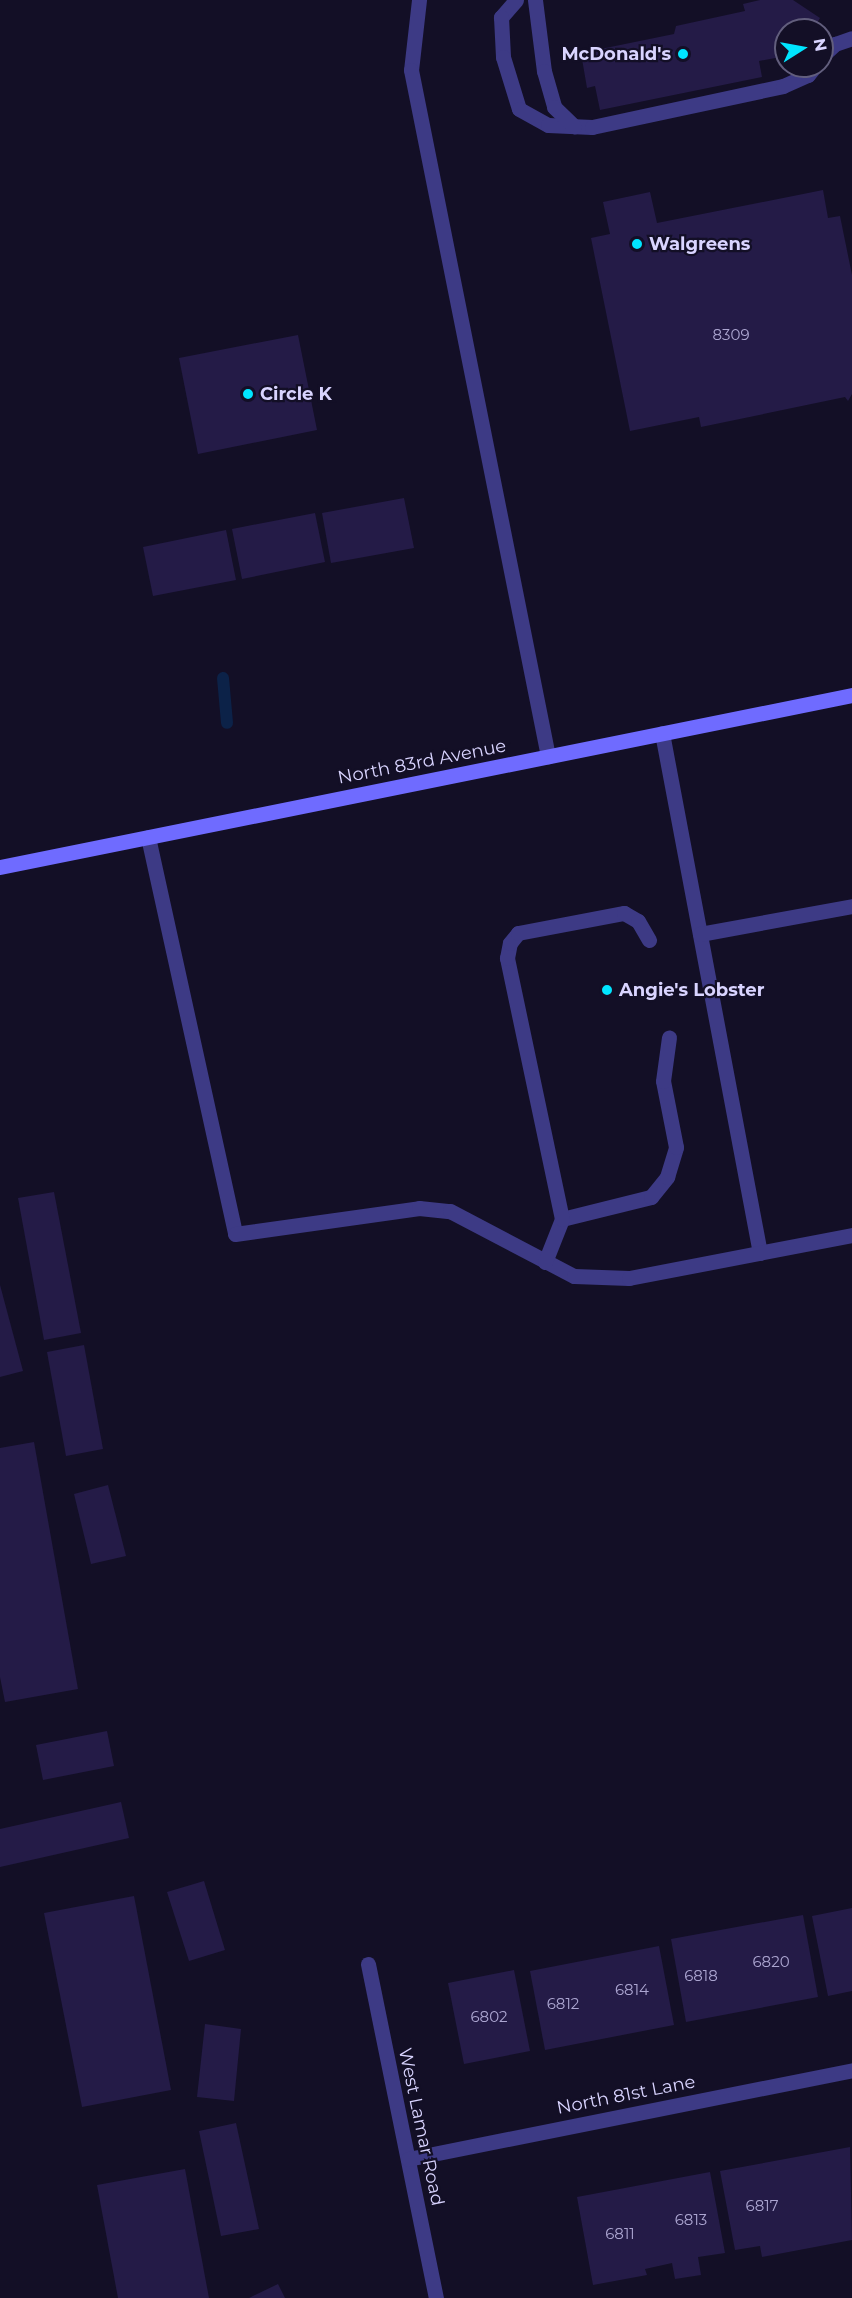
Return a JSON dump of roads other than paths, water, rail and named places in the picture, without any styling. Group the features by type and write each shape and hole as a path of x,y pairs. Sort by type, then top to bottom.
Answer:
{"main road":[{"name":"North 83rd Avenue","path":"0,867 852,695"}],"street":[{"path":"419,0 411,70 548,756"},
{"path":"516,0 501,18 503,57 519,109 548,125 592,127 783,86 800,78"},
{"path":"535,0 544,71 554,107 574,126"},
{"path":"834,44 852,38"},
{"path":"662,733 760,1253"},
{"path":"148,837 235,1234 419,1208 450,1211 574,1276 629,1278 852,1235"},
{"path":"700,934 852,906"},
{"path":"545,1262 562,1219 507,958 510,943 518,933 624,913 638,921 649,940"},
{"path":"562,1219 651,1197 667,1177 676,1147 663,1081 669,1037"},
{"name":"West Lamar Road","path":"368,1964 436,2298"},
{"name":"North 81st Lane","path":"408,2159 852,2070"}],"waterway":[{"path":"223,678 227,723"}],"place":[{"name":"McDonald's","path":"683,54"},
{"name":"Walgreens","path":"637,244"},
{"name":"Circle K","path":"248,394"},
{"name":"Angie's Lobster","path":"607,990"}]}
